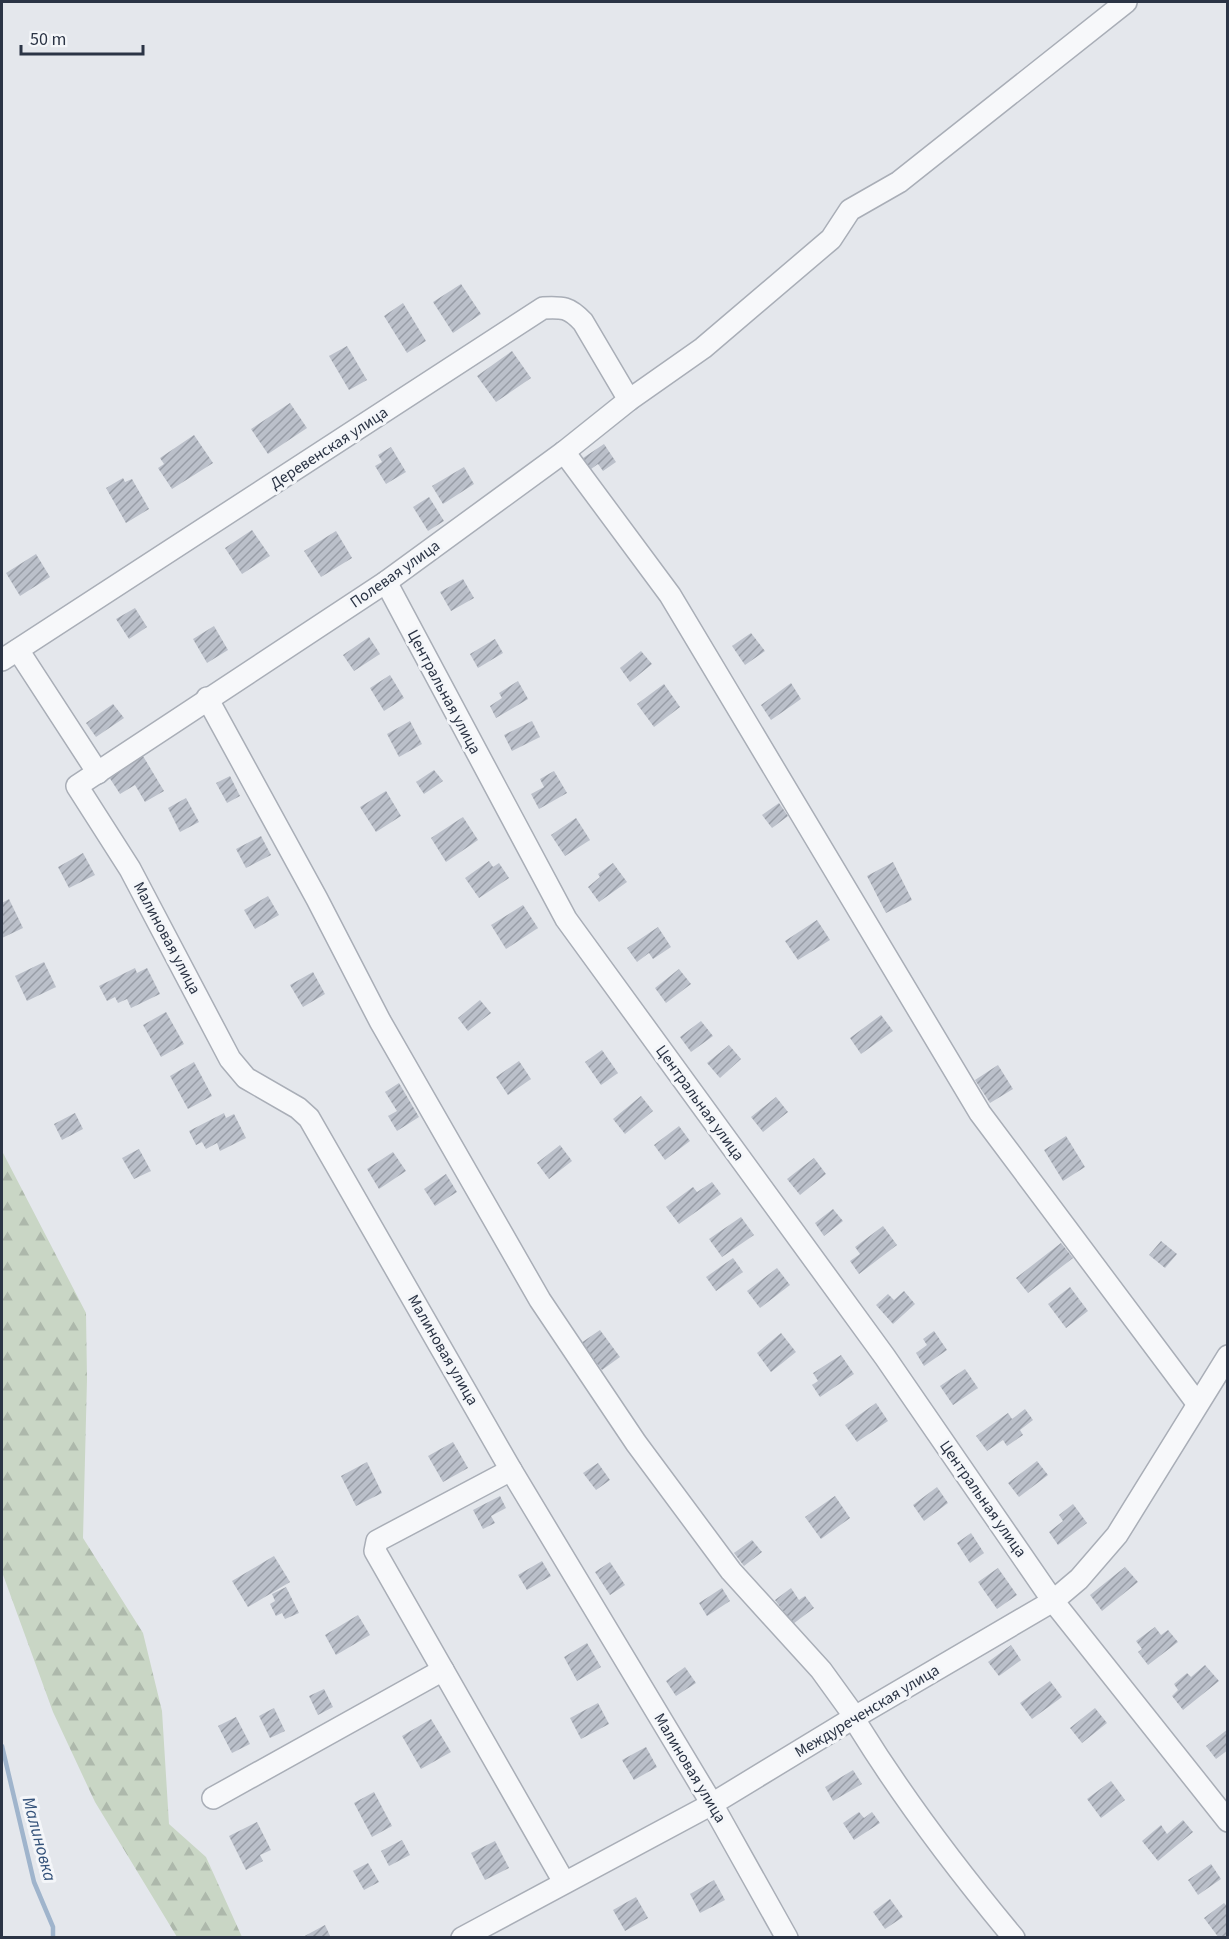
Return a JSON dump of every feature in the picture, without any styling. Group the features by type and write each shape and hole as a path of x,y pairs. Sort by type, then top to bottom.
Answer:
{"street":[{"name":"Полевая улица","path":"77,786 207,698 386,582 564,452 629,400 703,348 831,239 850,210 899,182 1125,2"},
{"name":"Деревенская улица","path":"10,655 543,309 562,307 574,312 583,322 629,400"},
{"path":"564,452 670,595 980,1113 1197,1403"},
{"name":"Центральная улица","path":"386,582 566,919 885,1357 1053,1602 1227,1821"},
{"path":"10,655 98,773"},
{"path":"207,698 317,899 380,1021 540,1300 636,1443 731,1571 821,1670 855,1717 896,1786 1014,1938"},
{"name":"Малиновая улица","path":"77,786 130,869 230,1059 246,1078 298,1108 309,1118 511,1470 712,1804 787,1938"},
{"name":"Междуреченская улица","path":"462,1938 712,1804 855,1717 1053,1602 1079,1579 1117,1535 1197,1403 1227,1360"},
{"path":"511,1470 377,1541 375,1551 564,1882"},
{"path":"213,1797 442,1670"}],"green space":[{"path":"2,1151 86,1313 87,1379 83,1538 143,1633 162,1711 169,1824 206,1857 242,1937 177,1937 95,1802 53,1712 2,1572"}],"building":[{"path":"461,284 481,314 453,333 433,302"},
{"path":"403,303 426,341 407,353 384,316"},
{"path":"347,346 367,380 349,390 329,356"},
{"path":"512,351 531,378 496,402 477,376"},
{"path":"290,403 307,428 268,454 251,429"},
{"path":"194,435 213,463 172,489 158,468 164,464 160,458"},
{"path":"604,444 616,462 603,471 598,464 591,469 583,458"},
{"path":"391,447 406,472 386,484 375,466 382,462 378,455"},
{"path":"464,467 474,484 443,504 432,486"},
{"path":"123,478 125,482 132,479 149,509 126,523 106,488"},
{"path":"429,497 444,521 428,531 413,507"},
{"path":"252,530 270,556 242,574 225,548"},
{"path":"336,531 352,558 321,577 304,551"},
{"path":"36,554 50,577 20,596 6,573"},
{"path":"463,579 474,598 451,611 440,592"},
{"path":"135,608 147,627 129,639 116,619"},
{"path":"214,626 228,650 207,663 193,639"},
{"path":"751,633 765,651 745,665 732,646"},
{"path":"369,637 380,654 354,671 343,655"},
{"path":"495,639 503,653 478,668 470,654"},
{"path":"641,651 652,664 630,682 620,668"},
{"path":"390,675 404,698 384,711 370,688"},
{"path":"518,681 528,699 496,718 490,706 502,698 499,693"},
{"path":"791,683 801,699 771,720 761,705"},
{"path":"664,684 680,707 654,727 637,704"},
{"path":"113,704 124,718 96,737 86,723"},
{"path":"410,721 422,744 399,757 387,734"},
{"path":"532,721 540,737 512,751 504,735"},
{"path":"143,756 164,791 145,802 135,785 120,794 109,777"},
{"path":"434,770 443,781 424,794 416,782"},
{"path":"554,771 567,793 539,809 531,794 544,787 540,779"},
{"path":"230,776 240,796 227,803 216,783"},
{"path":"386,791 401,816 376,832 360,807"},
{"path":"186,798 199,822 180,832 168,808"},
{"path":"779,803 788,816 772,828 762,815"},
{"path":"463,817 478,840 446,862 431,838"},
{"path":"576,818 590,840 565,856 551,835"},
{"path":"261,836 271,855 246,868 236,849"},
{"path":"83,853 95,875 69,888 58,867"},
{"path":"489,861 493,867 499,863 509,878 479,898 465,878"},
{"path":"893,862 912,900 886,913 867,876"},
{"path":"613,863 627,882 599,902 588,887 600,877 598,874"},
{"path":"268,896 279,915 255,929 244,910"},
{"path":"9,899 23,928 2,938 2,903"},
{"path":"523,905 538,928 506,949 491,925"},
{"path":"817,920 830,940 798,960 785,941"},
{"path":"658,927 671,947 653,959 649,953 637,962 627,948"},
{"path":"44,962 56,987 27,1001 15,976"},
{"path":"135,968 137,973 147,968 160,994 131,1008 127,999 118,1003 115,997 107,1001 99,986"},
{"path":"679,969 691,984 666,1003 655,988"},
{"path":"313,972 325,994 303,1007 290,985"},
{"path":"480,1000 491,1013 468,1031 458,1018"},
{"path":"166,1012 184,1044 161,1057 143,1025"},
{"path":"881,1015 893,1031 861,1054 850,1038"},
{"path":"701,1021 713,1036 691,1052 680,1037"},
{"path":"729,1045 741,1059 720,1078 707,1063"},
{"path":"602,1050 618,1073 601,1085 585,1062"},
{"path":"519,1061 531,1079 508,1095 496,1077"},
{"path":"194,1062 212,1096 188,1109 170,1076"},
{"path":"998,1065 1013,1089 990,1103 975,1080"},
{"path":"399,1083 419,1117 397,1131 388,1116 397,1111 385,1092"},
{"path":"641,1096 653,1111 625,1134 613,1119"},
{"path":"776,1097 788,1112 763,1132 751,1117"},
{"path":"75,1113 83,1129 62,1140 54,1124"},
{"path":"224,1113 226,1118 234,1114 246,1138 220,1151 217,1143 206,1149 202,1142 196,1145 189,1131"},
{"path":"679,1126 690,1141 665,1160 654,1145"},
{"path":"1066,1136 1085,1167 1063,1181 1044,1150"},
{"path":"560,1145 572,1161 549,1179 537,1163"},
{"path":"139,1149 151,1171 134,1179 122,1158"},
{"path":"393,1152 406,1171 379,1189 367,1169"},
{"path":"814,1158 826,1174 800,1195 787,1179"},
{"path":"446,1174 457,1192 435,1206 424,1189"},
{"path":"712,1182 721,1194 679,1224 666,1207 693,1187 697,1192"},
{"path":"833,1209 843,1221 824,1236 815,1223"},
{"path":"741,1217 754,1235 722,1257 709,1239"},
{"path":"883,1226 897,1245 859,1274 850,1261 860,1254 855,1247"},
{"path":"1161,1241 1177,1254 1165,1268 1149,1255"},
{"path":"1061,1243 1073,1258 1028,1293 1016,1278"},
{"path":"733,1258 743,1272 716,1291 706,1277"},
{"path":"777,1268 790,1285 760,1308 747,1291"},
{"path":"1070,1287 1088,1311 1066,1328 1048,1304"},
{"path":"904,1291 915,1304 893,1324 876,1305 888,1294 894,1300"},
{"path":"600,1330 620,1357 602,1370 581,1343"},
{"path":"934,1331 947,1350 924,1366 916,1353 927,1345 923,1339"},
{"path":"781,1333 796,1352 771,1372 757,1353"},
{"path":"841,1355 854,1374 820,1397 812,1385 818,1381 813,1373"},
{"path":"965,1369 978,1388 953,1405 940,1386"},
{"path":"876,1403 888,1421 857,1442 845,1425"},
{"path":"1025,1409 1033,1420 1020,1430 1023,1435 1007,1446 1003,1440 987,1451 976,1436 1008,1413 1012,1419"},
{"path":"453,1442 468,1468 443,1482 428,1456"},
{"path":"1037,1461 1048,1475 1019,1497 1008,1483"},
{"path":"367,1462 382,1493 356,1506 341,1476"},
{"path":"598,1463 610,1480 596,1490 583,1473"},
{"path":"937,1487 948,1503 924,1521 913,1505"},
{"path":"500,1496 506,1508 491,1516 495,1523 483,1529 473,1510"},
{"path":"835,1496 850,1518 821,1539 805,1517"},
{"path":"1073,1504 1087,1523 1058,1545 1049,1532 1063,1521 1059,1515"},
{"path":"971,1533 984,1553 970,1563 957,1543"},
{"path":"752,1540 762,1552 744,1566 734,1553"},
{"path":"274,1556 290,1582 248,1607 232,1581"},
{"path":"542,1561 551,1576 527,1590 518,1575"},
{"path":"610,1562 625,1585 610,1595 595,1572"},
{"path":"1125,1567 1138,1582 1102,1611 1090,1595"},
{"path":"998,1568 1017,1595 997,1609 978,1582"},
{"path":"286,1587 299,1613 285,1619 282,1613 276,1616 270,1604 275,1601 272,1594"},
{"path":"722,1588 730,1601 707,1616 699,1603"},
{"path":"791,1588 799,1600 805,1596 814,1608 793,1624 775,1600"},
{"path":"358,1615 370,1635 336,1655 325,1635"},
{"path":"1155,1627 1161,1635 1168,1630 1178,1642 1148,1665 1138,1652 1142,1649 1136,1641"},
{"path":"587,1643 601,1667 577,1681 564,1657"},
{"path":"1011,1645 1021,1660 999,1676 988,1662"},
{"path":"1205,1665 1219,1681 1183,1710 1172,1696 1178,1690 1174,1684 1187,1673 1191,1677"},
{"path":"685,1667 696,1683 676,1696 666,1681"},
{"path":"1050,1681 1062,1697 1032,1719 1020,1703"},
{"path":"324,1689 333,1707 318,1715 309,1696"},
{"path":"598,1703 609,1724 581,1739 570,1718"},
{"path":"274,1708 285,1731 270,1738 259,1716"},
{"path":"1095,1708 1107,1723 1082,1743 1070,1728"},
{"path":"236,1717 250,1744 232,1753 218,1726"},
{"path":"431,1719 451,1752 421,1769 402,1736"},
{"path":"1228,1729 1228,1750 1216,1759 1206,1746"},
{"path":"646,1747 657,1767 634,1780 622,1760"},
{"path":"853,1770 862,1784 833,1801 825,1787"},
{"path":"1111,1781 1125,1800 1101,1818 1087,1799"},
{"path":"374,1792 392,1826 372,1837 354,1803"},
{"path":"859,1812 864,1818 872,1812 880,1823 854,1840 843,1823"},
{"path":"1183,1820 1193,1832 1158,1861 1142,1841 1161,1825 1167,1834"},
{"path":"257,1822 271,1850 260,1855 263,1861 246,1870 229,1836"},
{"path":"402,1840 410,1855 389,1866 381,1851"},
{"path":"495,1841 509,1868 485,1880 471,1853"},
{"path":"368,1863 379,1882 364,1890 353,1871"},
{"path":"1211,1864 1221,1879 1198,1895 1188,1880"},
{"path":"714,1880 725,1900 700,1913 690,1894"},
{"path":"636,1897 648,1918 625,1931 613,1910"},
{"path":"890,1899 903,1917 885,1929 873,1912"},
{"path":"1224,1903 1228,1907 1228,1936 1219,1938 1204,1918"},
{"path":"325,1925 331,1938 301,1938"}],"waterway":[{"name":"Малиновка","path":"2,1746 34,1882 53,1927 53,1938"}]}
